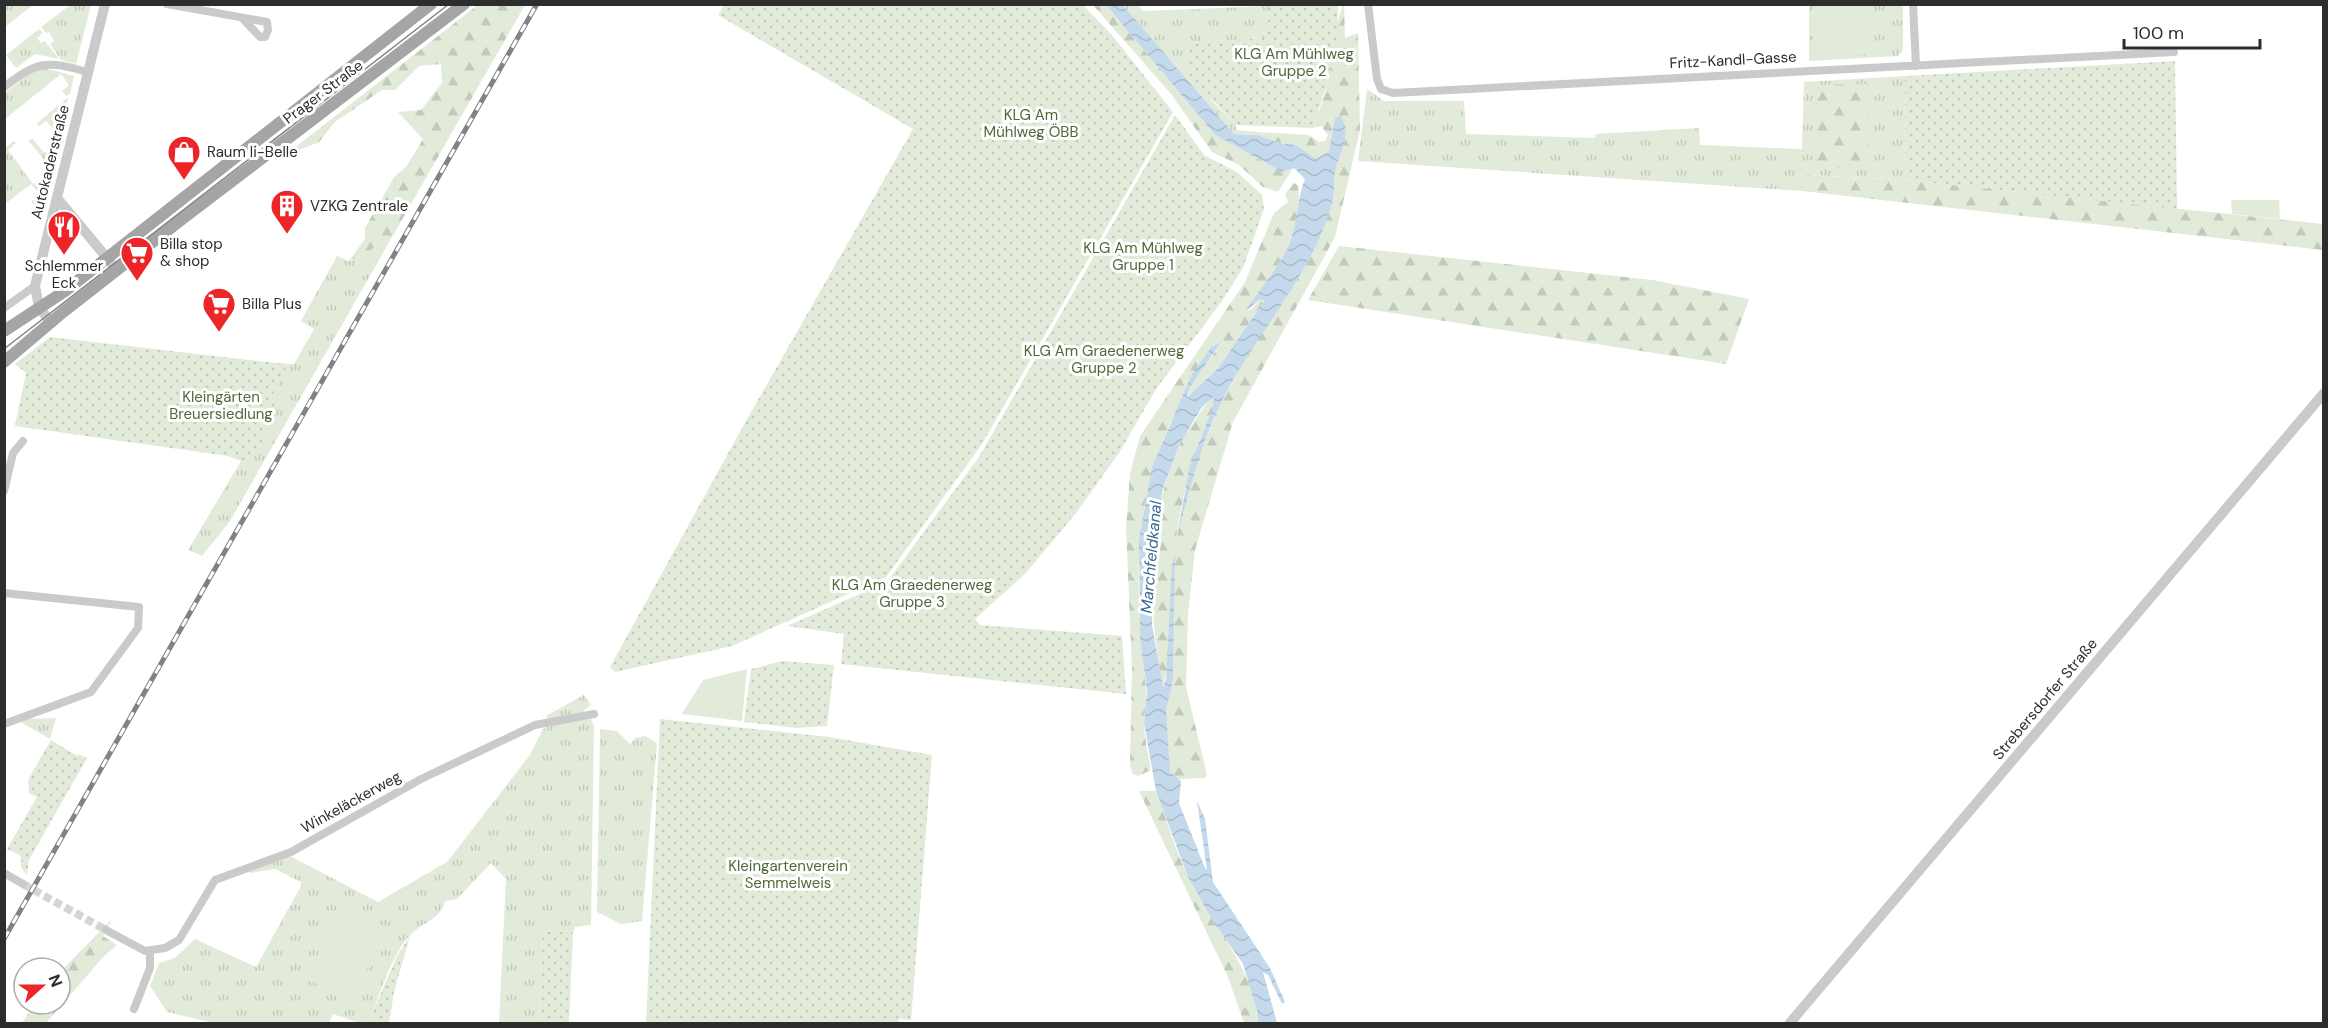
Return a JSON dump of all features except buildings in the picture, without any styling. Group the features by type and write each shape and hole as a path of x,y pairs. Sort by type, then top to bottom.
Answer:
{"main road":[{"name":"Prager Straße","path":"4,362 51,323 112,263 431,4"},
{"name":"Prager Straße","path":"4,331 112,263 464,4"}],"street":[{"name":"Autokaderstraße","path":"51,323 39,307 35,286 105,4"},
{"path":"167,4 242,18"},
{"name":"Fritz-Kandl-Gasse","path":"1368,4 1377,79 1382,89 1393,93 2174,52"},
{"path":"1913,4 1916,66"},
{"path":"4,87 31,67 46,63 87,72"},
{"path":"57,198 112,263"},
{"path":"4,308 35,286"},
{"name":"Strebersdorfer Straße","path":"1789,1023 2324,393"},
{"path":"4,491 12,453 23,441"},
{"path":"4,593 139,607 138,628 91,692 4,724"},
{"name":"Winkeläckerweg","path":"150,951 165,948 179,940 216,880 291,852 421,779 535,725 594,714"},
{"path":"4,873 23,884"},
{"path":"106,930 136,948 150,951 150,968 134,1009"}],"green space":[{"path":"6,4 33,5 5,27"},
{"path":"479,4 525,5 391,239 349,261 365,239 365,228 394,177 406,167 423,139 398,112 421,110 442,83 441,64 419,66 395,90 382,90 335,122 319,142 284,156"},
{"name":"KLG Am Mühlweg ÖBB","path":"725,4 1083,5 1111,34 1173,112 982,444 886,577 732,646 615,672 610,667 746,421 913,129 718,15"},
{"path":"70,5 91,5 76,64 61,60 50,44 54,41 49,32 46,33 41,27"},
{"path":"1093,5 1106,5 1215,135 1282,172 1293,168 1278,192 1263,187 1239,165 1212,152 1171,94"},
{"path":"1123,5 1137,5 1144,11 1268,6 1267,38 1186,43 1211,100 1236,125 1236,130 1259,132 1258,135 1234,134"},
{"name":"KLG Am Mühlweg Gruppe 2","path":"1338,5 1334,52 1313,128 1236,125 1190,76 1186,43 1266,38 1268,6"},
{"path":"1344,5 1345,38 1358,33 1360,130 1335,237 1233,422 1195,550 1188,614 1186,687 1207,775 1205,778 1179,779 1171,775 1166,752 1165,728 1169,691 1173,680 1174,550 1168,664 1163,688 1159,677 1152,599 1154,542 1158,514 1174,460 1185,433 1214,397 1213,409 1198,445 1187,481 1175,544 1196,464 1219,406 1333,200 1335,170 1346,136 1335,118 1329,151 1316,159 1297,145 1279,143 1258,135 1259,132 1309,135 1319,142 1325,141 1328,135 1321,126 1313,128 1325,92 1335,32"},
{"path":"1809,5 1903,5 1903,50 1898,56 1809,61"},
{"path":"1815,5 1856,5 1855,17 1817,21 1872,17 1874,54 1812,58"},
{"path":"39,29 43,33 37,38 41,43 45,41 59,59 35,54 16,68 6,55"},
{"path":"2175,61 2177,209 1906,180 1905,76"},
{"path":"44,68 74,76 70,94 66,96 62,91 69,85 61,74 5,119 5,93 33,70"},
{"path":"1905,76 1906,180 1807,175 1802,191 1358,161 1367,89 1384,101 1464,101 1466,134 1595,138 1596,134 1699,128 1700,145 1802,149 1804,82"},
{"path":"1868,84 1868,170 1813,166 1815,85"},
{"path":"67,98 57,146 51,138 57,133 46,121 39,126 36,124"},
{"path":"1175,115 1204,155 1237,172 1262,195 1264,209 1243,268 1222,301 1156,389 1119,453 1076,513 1025,574 975,619 980,625 1122,636 1126,694 841,664 844,634 787,626 887,582 979,457"},
{"path":"32,138 44,153 52,147 55,151 46,173 42,169 47,164 29,141"},
{"path":"14,141 16,143 8,150 33,184 45,178 37,207 31,202 40,195 31,184 5,204 5,148"},
{"path":"1806,175 1906,180 2323,224 2323,250 1802,191"},
{"path":"1294,183 1298,185 1299,203 1292,237 1276,269 1244,312 1252,309 1260,299 1264,301 1218,368 1188,398 1190,387 1223,341 1212,349 1199,368 1170,425 1146,498 1141,534 1139,608 1146,692 1144,726 1151,770 1138,776 1133,774 1130,766 1132,668 1126,529 1130,474 1140,436 1245,282 1274,213 1288,202 1285,194"},
{"path":"2231,200 2279,200 2280,219 2232,214"},
{"path":"391,239 230,521 202,556 188,550 241,461 249,464 271,395 288,364 294,364 314,329 301,321 337,256 349,261"},
{"path":"1339,246 1652,280 1749,299 1726,364 1308,300"},
{"name":"Kleingärten Breuersiedlung","path":"50,337 288,364 272,395 279,400 264,439 249,464 228,456 15,426 26,373 15,364"},
{"path":"782,661 834,665 827,726 796,728 744,722 751,669"},
{"path":"747,669 742,721 682,714 703,680"},
{"path":"584,695 591,705 582,712 548,719 546,716"},
{"path":"56,718 50,739 19,721 23,719"},
{"path":"591,719 594,727 591,925 575,927 573,932 543,931 539,1023 499,1023 506,879 491,863 457,899 445,901 435,917 403,943 391,965 368,1023 359,1023 333,1014 329,1023 214,1023 167,1012 150,986 159,963 175,958 195,939 256,967 301,886 301,882 275,869 250,873 246,870 290,856 378,902 447,862 530,755 543,729 553,724"},
{"name":"Kleingartenverein Semmelweis","path":"660,719 829,737 932,755 911,1020 899,1019 899,1024 646,1023"},
{"path":"600,729 617,731 630,744 635,738 645,736 657,743 642,921 621,924 597,912"},
{"path":"51,740 77,756 78,754 87,758 29,860 27,875 21,867 21,856 7,849 37,797 29,793 28,780"},
{"path":"1139,791 1156,791 1184,868 1241,965 1255,1003 1258,1023 1244,1023 1228,977"},
{"path":"341,903 387,928 353,999 308,980 334,912"},
{"path":"112,919 103,936 117,945 104,956 72,993 72,960"},
{"path":"543,931 573,932 569,1023 539,1023"},
{"path":"410,936 394,992 389,1023 368,1023 397,956"},
{"path":"27,1016 52,1016 46,1023 21,1024"}],"water":[{"name":"Marchfeldkanal","path":"1106,5 1123,5 1234,134 1258,135 1279,143 1297,145 1316,159 1329,151 1335,118 1340,116 1344,122 1346,135 1335,172 1333,200 1319,239 1296,282 1230,385 1219,407 1199,458 1175,546 1190,465 1212,410 1214,397 1202,407 1179,445 1163,489 1153,541 1152,625 1163,687 1166,679 1172,565 1175,551 1173,680 1166,710 1170,772 1181,781 1179,803 1205,868 1207,870 1197,801 1205,819 1213,882 1270,968 1285,1002 1282,1004 1268,975 1263,972 1277,1023 1258,1023 1257,1011 1243,964 1213,921 1188,877 1156,791 1144,723 1147,691 1140,637 1139,539 1152,467 1192,374 1210,349 1223,340 1190,387 1187,398 1218,368 1264,301 1260,299 1244,313 1275,270 1290,242 1305,179 1294,168 1282,172 1215,135"}],"tunnel":[{"path":"23,884 106,930"}],"tram line":[{"path":"4,349 449,4"}],"railway":[{"path":"4,939 537,4"}],"place":[{"name":"Raum li-Belle","path":"184,181"},
{"name":"VZKG Zentrale","path":"287,235"},
{"name":"Schlemmer Eck","path":"64,256"},
{"name":"Billa stop & shop","path":"137,282"},
{"name":"Billa Plus","path":"219,333"}],"park label":[{"name":"KLG Am Mühlweg Gruppe 1","path":"1143,256"},
{"name":"KLG Am Graedenerweg Gruppe 2","path":"1104,360"},
{"name":"KLG Am Graedenerweg Gruppe 3","path":"912,594"}]}
